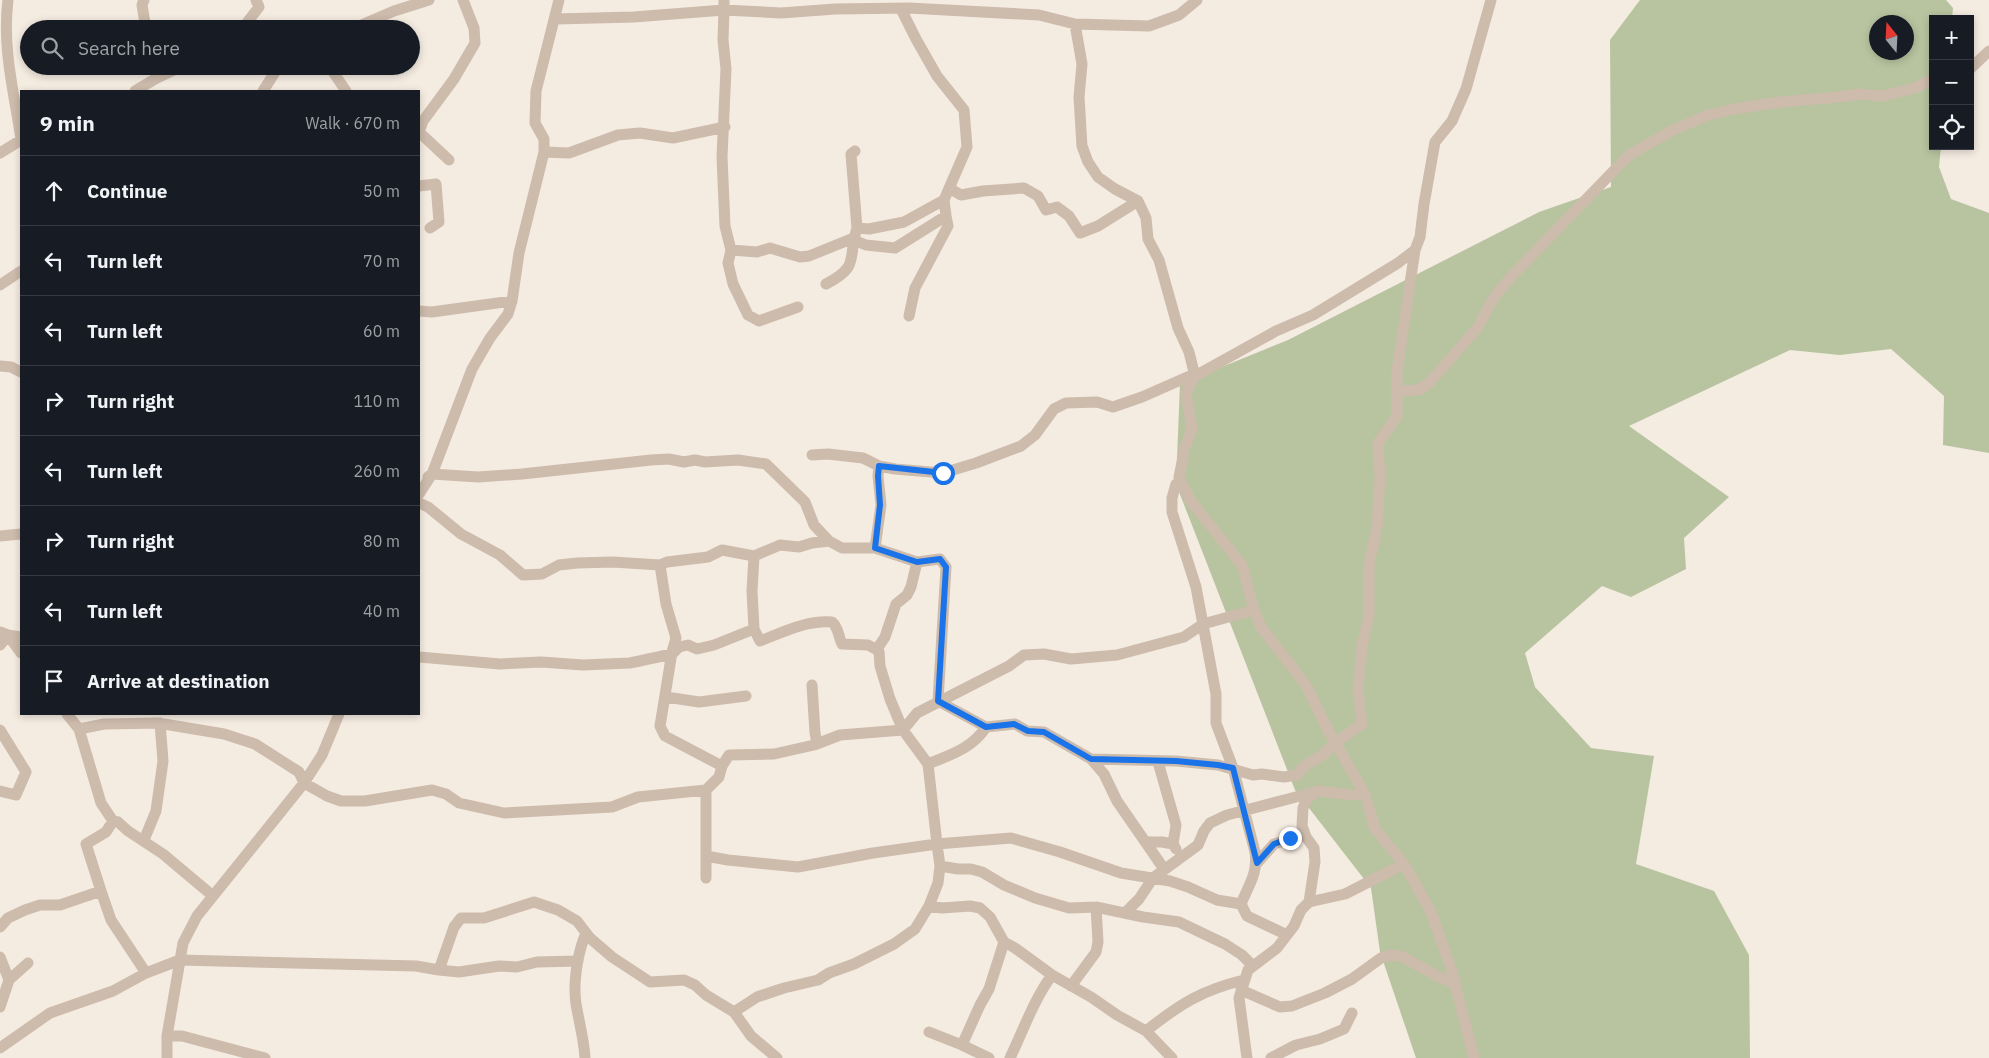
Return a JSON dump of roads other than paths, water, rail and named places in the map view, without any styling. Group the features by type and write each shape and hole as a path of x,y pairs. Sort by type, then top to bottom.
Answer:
{"street":[{"path":"8,0 5,23 6,52 11,71 11,89 20,134"},
{"path":"144,0 142,5 144,20"},
{"path":"249,20 259,7 256,0"},
{"path":"373,20 429,0"},
{"path":"420,129 423,121 454,79 475,43 474,28 463,0"},
{"path":"420,492 432,474 472,369 490,338 508,314 512,301 519,253 544,152 544,139 535,123 536,91 559,0"},
{"path":"555,19 634,17 724,5 781,13 835,9 901,9 1039,15 1075,24 1149,26 1179,15 1197,0"},
{"path":"1091,759 1176,761 1218,765 1253,775 1262,774 1284,777 1296,775 1304,766 1324,754 1335,743 1362,724 1358,689 1362,647 1369,615 1370,564 1377,528 1380,478 1378,443 1397,416 1396,392 1401,340 1435,142 1452,121 1466,89 1491,0"},
{"path":"724,5 723,40 726,68 725,127 722,157 725,226 731,250 728,263 733,284 748,315 759,321 798,307"},
{"path":"901,9 937,76 964,110 967,147 944,200 948,226 915,288 909,316"},
{"path":"1075,24 1082,64 1079,97 1082,146 1088,162 1098,177 1115,189 1138,201 1146,218 1148,239 1159,260 1171,304 1195,376 1186,393 1192,429 1185,447 1179,477 1190,500 1242,565 1254,610 1261,627 1306,685 1335,743 1365,794 1375,829 1404,864 1431,912 1455,983 1474,1058"},
{"path":"1974,65 1989,51"},
{"path":"137,90 162,75"},
{"path":"264,90 275,75"},
{"path":"335,75 345,90"},
{"path":"1396,392 1419,390 1430,382 1478,327 1492,300 1510,278 1629,155 1673,130 1708,115 1780,102 1858,94 1882,96 1915,88 1929,81"},
{"path":"544,152 569,153 618,135 640,133 673,138 725,127"},
{"path":"420,133 449,160"},
{"path":"0,153 20,140"},
{"path":"826,284 847,269 853,260 855,234 851,154 855,151"},
{"path":"420,186 436,184 439,222 430,228"},
{"path":"949,188 961,195 983,191 1024,188 1038,196 1046,210 1057,207 1069,216 1080,233 1098,226 1138,201"},
{"path":"731,250 757,252 770,248 800,257 810,256 869,228 904,222 944,200"},
{"path":"855,234 866,245 895,248 946,216"},
{"path":"812,455 828,454 863,458 879,466 943,473 976,463 1021,446 1035,435 1054,409 1066,403 1097,402 1114,408 1192,375 1195,376 1276,331 1313,315 1398,263 1415,250"},
{"path":"0,285 20,272"},
{"path":"420,311 432,312 512,301"},
{"path":"0,366 11,367 20,372"},
{"path":"420,483 432,474 478,477 651,460 684,462 695,460 706,462 738,460 766,464 805,502 814,525 830,541 842,548 875,548 917,562 940,559 946,567 938,701"},
{"path":"875,548 880,505 879,466"},
{"path":"1176,484 1172,498 1172,512 1196,587 1216,694 1216,723 1233,768 1257,863"},
{"path":"420,503 428,507 460,534 500,555 523,575 542,574 559,565 576,563 613,562 660,565 667,562 708,557 722,550 754,556 780,545 799,547 830,541"},
{"path":"0,536 20,534"},
{"path":"734,1012 757,998 784,988 818,980 894,944 915,929 929,906 938,883 940,866 928,764 903,730 890,699 880,666 880,650 868,645 842,644 837,627 832,622 818,621 804,624 760,641 754,629 752,592 754,556"},
{"path":"877,649 885,637 896,604 906,595 911,587 917,562"},
{"path":"660,565 666,604 676,638 660,726 665,736 722,766"},
{"path":"79,729 104,724 160,723 224,734 255,744 299,772 304,783 327,796 341,801 365,801 432,790 446,794 459,803 504,813 612,807 638,797 706,790 719,777 722,766 729,755 774,754 840,735 903,730 917,712 1024,656 1044,654 1071,659 1118,655 1184,637 1203,624 1254,610"},
{"path":"420,657 500,664 541,662 583,665 630,662 672,654 679,647 688,645 697,648 714,645 754,629"},
{"path":"4,633 20,638"},
{"path":"0,645 4,633"},
{"path":"4,633 20,652"},
{"path":"812,686 817,743"},
{"path":"666,698 699,702 746,696"},
{"path":"938,701 986,727 1014,724 1028,731 1044,732 1091,759 1104,774 1117,801 1164,869"},
{"path":"68,715 79,729 101,803 113,821 118,822 128,831 163,854 213,896"},
{"path":"167,1058 167,1036 183,943 197,916 304,783 322,755 339,715"},
{"path":"144,840 156,811 163,761 160,723"},
{"path":"928,764 962,749 982,734 986,727"},
{"path":"0,730 26,772 16,794 0,791"},
{"path":"1158,762 1176,825 1174,844 1181,858"},
{"path":"706,790 706,878"},
{"path":"1125,913 1139,899 1153,878 1198,845 1210,823 1227,815 1319,791 1351,796 1365,794"},
{"path":"1309,902 1315,862 1314,848 1302,826 1303,808 1307,798 1319,791"},
{"path":"113,821 106,832 86,844 111,920 146,973"},
{"path":"1241,904 1253,878 1257,863 1274,844 1305,834"},
{"path":"706,856 798,867 873,853 938,844 1011,838 1122,873 1153,878 1188,887 1217,900 1241,904"},
{"path":"1146,842 1174,844"},
{"path":"1247,1058 1239,998 1248,970 1278,948 1301,910 1309,902 1345,894 1404,864"},
{"path":"940,866 982,872 1004,885 1035,898 1069,908 1096,907 1179,922 1225,944 1242,955 1253,966"},
{"path":"3,919 40,905 60,905 101,891"},
{"path":"438,970 454,927 461,918 484,918 534,902 558,910 576,921 590,938 612,957 650,982 684,980 695,985 706,995 734,1012 752,1036 777,1058"},
{"path":"1241,904 1247,916 1287,935"},
{"path":"929,906 980,908 990,917 1004,942 1052,975 1146,1031 1172,1058"},
{"path":"1072,986 1096,952 1098,942 1096,907"},
{"path":"585,1058 582,1030 576,1003 578,961 584,938 590,938"},
{"path":"962,1045 989,989 1004,942"},
{"path":"1146,1031 1172,1010 1216,987 1243,985 1280,1007 1292,1006 1325,994 1352,979 1381,958 1391,955 1401,956 1439,977 1455,983"},
{"path":"0,957 9,980"},
{"path":"0,1048 50,1013 113,991 146,973 180,960 406,965 459,972 499,966 517,967 537,962 578,961"},
{"path":"0,1007 9,980 28,963"},
{"path":"1010,1058 1030,1018 1031,1008 1040,991 1052,975"},
{"path":"1271,1058 1296,1045 1320,1039 1344,1029 1352,1013"},
{"path":"930,1032 989,1058"},
{"path":"167,1036 182,1036 265,1058"}]}
